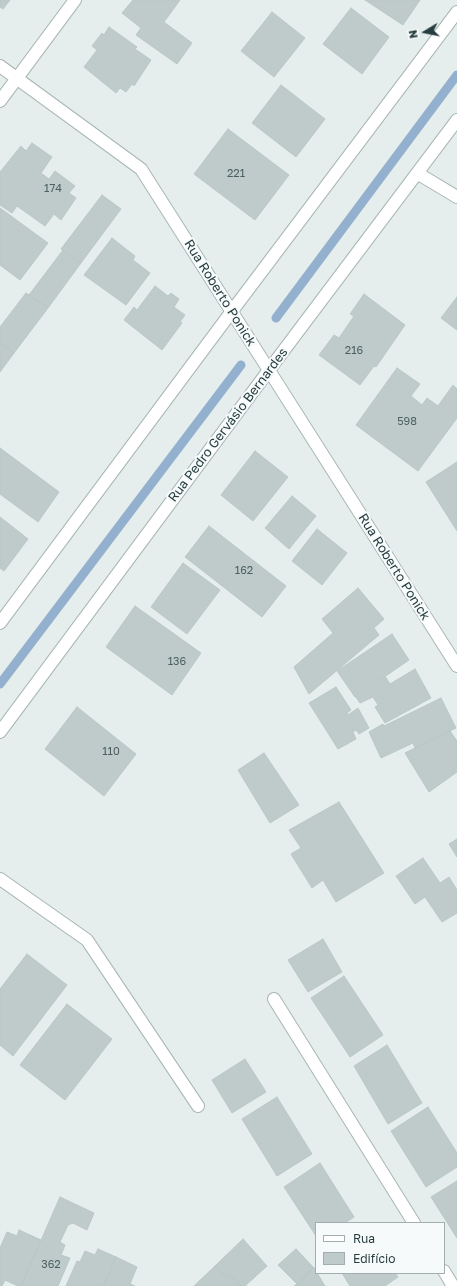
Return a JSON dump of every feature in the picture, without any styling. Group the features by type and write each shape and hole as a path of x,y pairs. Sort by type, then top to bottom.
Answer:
{"street":[{"path":"0,101 75,0"},
{"path":"0,623 457,12"},
{"name":"Rua Roberto Ponick","path":"0,66 141,169 457,666"},
{"name":"Rua Pedro Gervásio Bernardes","path":"0,732 457,120"},
{"path":"417,173 457,197"},
{"path":"0,879 87,940 198,1106"},
{"path":"274,999 413,1222"},
{"path":"445,1273 453,1286"}],"building":[{"path":"0,0 10,0 3,9 0,7"},
{"path":"133,0 180,0 164,22 192,43 177,64 136,35 141,28 122,13"},
{"path":"365,0 420,0 403,25"},
{"path":"351,8 389,37 362,74 323,44"},
{"path":"272,12 305,38 274,77 241,51"},
{"path":"109,27 137,47 135,49 151,60 134,86 132,84 126,92 120,88 116,93 84,67 97,50 92,46 102,33 104,35"},
{"path":"281,85 325,119 296,157 252,123"},
{"path":"228,129 289,175 255,220 194,174"},
{"path":"32,143 52,157 41,173 49,179 55,171 75,186 69,193 76,198 61,220 54,214 45,226 17,206 12,213 0,205 0,172 21,146 26,151"},
{"path":"102,195 121,209 81,263 61,249"},
{"path":"0,208 48,243 20,280 0,265"},
{"path":"112,238 135,256 133,260 150,273 126,305 84,275"},
{"path":"63,250 81,263 48,308 29,295"},
{"path":"155,286 168,296 171,293 179,299 174,307 185,315 180,322 182,323 162,350 124,320 134,307 137,310"},
{"path":"26,293 48,308 14,353 0,343 0,327"},
{"path":"364,294 405,325 376,367 374,366 360,385 319,355 334,335 339,338 354,316 350,314"},
{"path":"457,297 457,330 441,318"},
{"path":"0,343 14,353 0,372"},
{"path":"397,368 420,384 411,396 422,405 427,398 438,406 453,385 457,389 457,418 418,471 356,425"},
{"path":"0,448 59,492 38,522 0,494"},
{"path":"255,451 288,477 253,521 221,495"},
{"path":"457,462 457,531 426,482"},
{"path":"292,496 316,516 289,549 265,528"},
{"path":"0,517 28,539 4,571 0,568"},
{"path":"209,526 286,586 262,617 185,557"},
{"path":"317,529 347,553 322,585 292,561"},
{"path":"183,563 220,590 187,634 151,607"},
{"path":"358,588 384,619 374,628 379,635 309,694 294,667 333,633 322,619"},
{"path":"135,606 201,653 172,695 106,647"},
{"path":"392,634 409,660 355,697 337,671"},
{"path":"415,669 431,698 385,723 375,707 378,705 373,697 360,703 355,696 385,676 390,684"},
{"path":"336,687 351,710 347,713 348,715 358,708 369,728 359,734 356,730 353,732 356,739 338,749 309,703"},
{"path":"441,698 456,728 415,748 413,743 381,758 369,732 383,724 384,726"},
{"path":"77,707 136,754 104,796 45,749"},
{"path":"450,731 457,741 457,772 429,792 405,753"},
{"path":"264,753 299,805 270,823 238,770"},
{"path":"339,802 384,873 336,902 323,880 312,888 291,854 301,848 289,830"},
{"path":"457,839 457,857 449,844"},
{"path":"423,858 440,883 449,877 457,890 457,913 442,922 425,897 415,904 396,876"},
{"path":"323,939 342,972 308,992 288,960"},
{"path":"27,954 67,985 13,1056 0,1045 0,989"},
{"path":"344,976 383,1035 350,1057 311,998"},
{"path":"67,1004 112,1039 65,1100 20,1065"},
{"path":"387,1045 422,1103 388,1124 354,1066"},
{"path":"245,1059 266,1092 232,1113 212,1080"},
{"path":"277,1097 312,1154 277,1176 242,1119"},
{"path":"428,1107 457,1153 457,1167 426,1187 391,1131"},
{"path":"320,1163 354,1217 346,1222 315,1222 315,1234 284,1187"},
{"path":"457,1181 457,1238 431,1197"},
{"path":"60,1197 94,1213 87,1230 73,1223 68,1225 60,1242 65,1245 61,1255 70,1258 58,1286 21,1286"},
{"path":"19,1230 41,1240 21,1286 5,1280 2,1286 0,1286 0,1248 7,1232 17,1236"},
{"path":"243,1239 267,1266 245,1286 241,1286 231,1275 227,1279 215,1266"},
{"path":"98,1249 116,1257 103,1286 66,1286 77,1261 80,1262 85,1251 95,1255"},
{"path":"296,1249 314,1268 297,1284 278,1265"},
{"path":"116,1257 137,1267 130,1284 135,1286 103,1286"},
{"path":"215,1266 227,1279 231,1275 241,1286 194,1286"},
{"path":"314,1268 315,1274 318,1274 325,1286 294,1286"},
{"path":"343,1274 396,1274 398,1277 385,1286 350,1286"}],"waterway":[{"path":"276,318 457,75"},
{"path":"0,684 241,365"}]}
